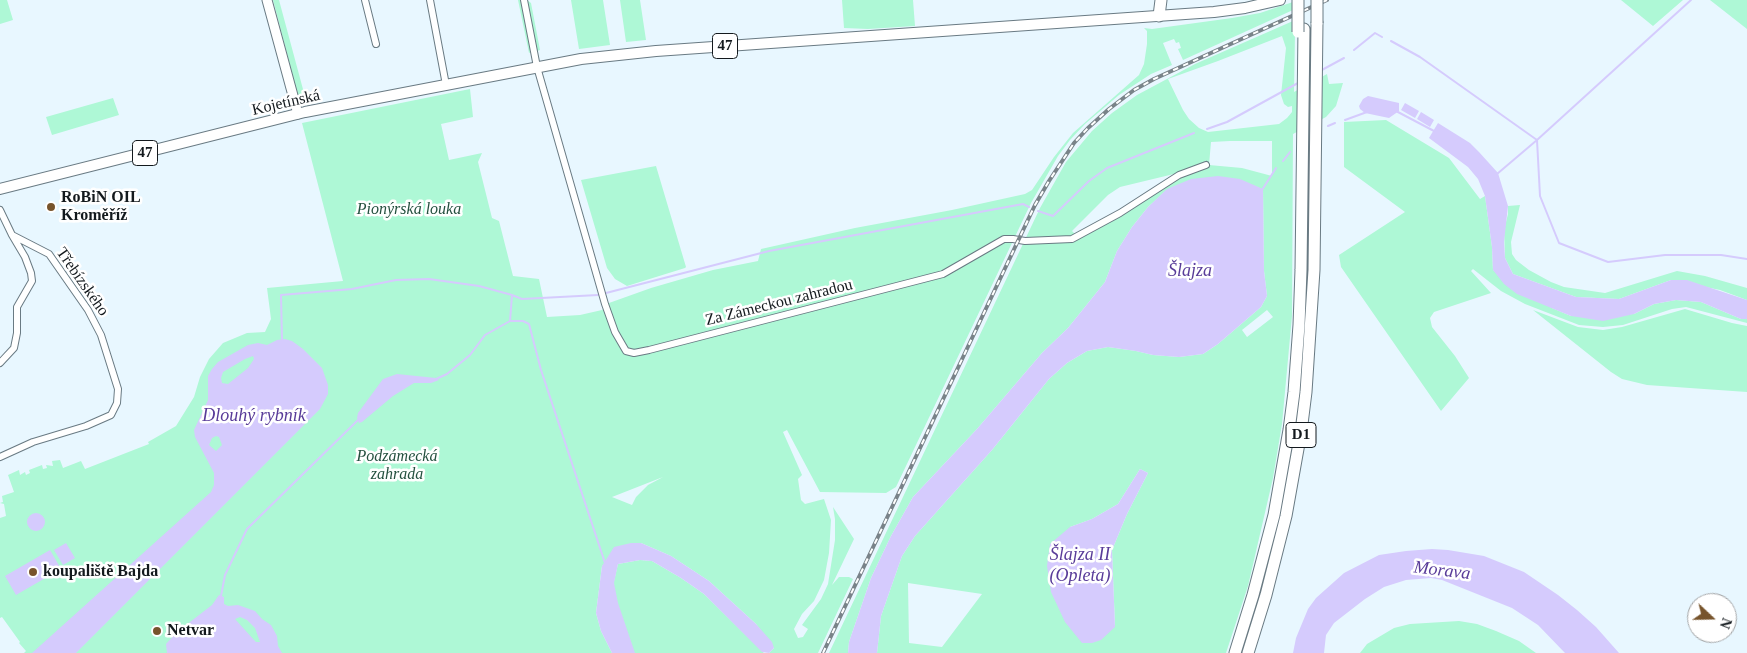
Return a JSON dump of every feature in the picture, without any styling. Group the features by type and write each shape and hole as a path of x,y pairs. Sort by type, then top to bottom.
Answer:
{"highway":[{"path":"1159,16 1161,0"},
{"path":"1298,0 1301,30"},
{"name":"D1","path":"1235,653 1254,595 1274,515 1294,392 1299,325 1300,88 1301,30 1304,0"},
{"path":"1317,0 1320,22"},
{"path":"1320,22 1323,0"},
{"name":"D1","path":"1248,653 1276,558 1288,508 1301,432 1312,324 1315,189 1319,121 1320,22"}],"main road":[{"path":"267,0 298,114"},
{"name":"47","path":"1159,16 1230,11 1280,0"},
{"name":"Kojetínská","path":"0,189 298,114 581,59 666,50 1159,16"}],"street":[{"path":"365,0 376,44"},
{"path":"430,0 446,85"},
{"path":"524,0 537,67"},
{"name":"Za Zámeckou zahradou","path":"537,67 605,304 615,332 626,351 634,353 943,274 1004,239 1025,241 1072,239 1120,213 1179,175 1206,165"},
{"path":"0,210 32,273 32,281 17,307 18,333 14,348 0,363"},
{"name":"Třebízského","path":"0,456 33,442 86,426 111,415 117,403 118,389 101,335 88,310 49,254 12,235"}],"green space":[{"path":"0,0 7,0 13,20 0,24"},
{"path":"273,0 279,0 303,95 298,96"},
{"path":"518,0 521,0 531,52 529,53"},
{"path":"527,0 531,3 540,50 537,51"},
{"path":"571,0 603,0 610,45 579,49"},
{"path":"620,0 640,0 646,40 626,42"},
{"path":"842,0 913,0 915,26 868,29 844,28"},
{"path":"1621,0 1683,0 1653,26"},
{"path":"1710,0 1747,0 1747,29"},
{"path":"1293,2 1293,10 1183,60 1178,49 1181,48 1179,42 1176,43 1174,39 1163,43 1172,65 1151,74 1119,95 1085,124 1070,140 1058,156 1031,203 896,487 886,493 820,492 787,430 783,432 802,475 798,479 801,500 805,504 824,499 831,520 829,553 824,580 814,601 802,614 794,629 798,638 803,637 808,629 802,625 821,599 828,584 835,540 833,507 854,539 832,585 839,577 853,579 818,653 769,653 774,648 756,624 709,581 671,556 641,543 602,566 596,613 601,631 612,653 24,653 26,651 20,642 2,617 0,618 0,518 6,516 4,504 0,503 3,502 2,496 14,492 8,475 19,470 20,475 25,472 26,475 30,473 29,470 42,465 43,469 47,468 46,465 53,466 52,461 60,460 63,468 81,461 85,469 149,444 148,442 176,426 194,397 200,377 209,359 223,343 247,333 265,332 271,319 267,288 343,281 302,123 470,89 473,117 441,124 449,160 482,153 478,162 492,218 499,221 513,276 539,279 547,317 580,315 602,310 609,303 651,288 713,270 758,261 761,249 1025,194 1032,190 1073,133 1139,75 1144,64 1147,44 1147,31 1144,28 1152,29 1260,13","holes":["663,477 648,485 636,497 632,505 612,497"]},
{"path":"1293,21 1295,33 1294,92 1327,74 1329,84 1343,83 1336,106 1326,117 1293,134 1292,316 1282,424 1273,478 1248,586 1226,653 877,653 881,616 902,556 915,536 992,450 1049,379 1067,363 1087,351 1108,347 1153,355 1179,357 1203,354 1218,344 1261,307 1267,296 1264,271 1263,189 1168,189 1148,207 1132,227 1117,251 1105,282 1068,328 1042,353 977,429 913,497 891,536 871,578 849,642 848,653 829,653 1040,208 1066,162 1092,131 1112,113 1137,95 1195,64","holes":["1282,36 1286,48 1281,95 1284,104 1288,107 1292,106 1292,112 1279,124 1208,132 1199,128 1183,110 1168,79","1272,141 1272,176 1242,168 1209,165 1211,142","1178,173 1135,201 1075,234 1072,231 1108,195 1120,187","1267,310 1273,317 1247,337 1242,330","1140,469 1148,473 1127,514 1112,550 1115,627 1070,527 1092,519 1118,504","908,583 982,594 942,647 909,643"]},
{"path":"113,98 119,115 52,135 46,117"},
{"path":"1386,120 1449,158 1480,199 1485,196 1493,270 1552,308 1571,316 1634,314 1654,304 1676,300 1701,302 1741,319 1747,319 1747,323 1686,307 1672,309 1623,325 1603,327 1579,325 1525,304 1501,291 1473,269 1471,271 1491,293 1434,312 1430,318 1432,327 1455,356 1469,378 1441,411 1341,267 1339,255 1405,212 1344,167 1344,122"},
{"path":"656,166 686,267 627,286 615,279 607,268 581,180"},
{"path":"1520,205 1511,242 1512,254 1516,260 1529,270 1551,282 1564,287 1605,293 1677,271 1705,276 1747,288 1747,300 1720,290 1671,280 1619,299 1576,297 1513,274 1505,258 1504,230 1508,206"},
{"path":"1685,309 1747,326 1747,392 1647,385 1622,379 1533,310 1578,327 1603,330 1622,327"},
{"path":"640,560 652,561 704,594 764,653 626,653 614,598 614,581 618,564"},
{"path":"1459,621 1477,624 1496,631 1519,641 1536,653 1360,653 1367,644 1394,628 1410,624"}],"water":[{"path":"1368,96 1399,103 1399,111 1389,118 1365,113 1359,106 1363,99"},
{"path":"1405,103 1419,111 1415,118 1401,110"},
{"path":"1421,112 1434,120 1430,127 1417,119"},
{"path":"1438,123 1470,143 1498,173 1508,206 1504,242 1505,258 1513,274 1576,297 1619,299 1671,280 1687,280 1747,300 1747,319 1741,319 1701,302 1676,300 1654,304 1634,314 1603,321 1571,316 1517,294 1504,284 1493,270 1485,196 1478,179 1468,167 1429,138"},
{"name":"Šlajza","path":"1218,176 1240,179 1263,189 1264,271 1267,296 1261,307 1218,344 1203,354 1179,357 1153,355 1108,347 1087,351 1067,363 1049,379 992,450 915,536 902,556 881,616 877,653 848,653 849,642 871,578 891,536 913,497 977,429 1042,353 1068,328 1105,282 1117,251 1132,227 1148,207 1167,189 1191,179"},
{"name":"Dlouhý rybník","path":"285,339 292,341 322,368 328,385 328,394 320,409 76,653 32,653 211,492 214,485 214,473 195,437 194,430 208,400 208,376 218,362 248,345 258,343 267,345 277,340","holes":["253,356 254,359 248,368 228,384 222,383 223,372","219,437 222,445 216,451 209,445 212,438"]},
{"path":"397,374 436,378 439,380 431,383 414,383 393,396 359,423 358,413 383,379"},
{"name":"Šlajza II (Opleta)","path":"1140,469 1148,473 1127,514 1112,550 1115,627 1101,640 1092,643 1082,643 1065,622 1051,592 1047,566 1050,544 1070,527 1092,519 1118,504"},
{"path":"36,513 42,516 45,522 42,528 36,531 30,528 27,522 30,516"},
{"path":"66,543 75,558 63,565 54,550"},
{"path":"641,543 671,556 709,581 756,624 772,642 774,648 769,653 762,652 704,594 652,561 640,560 618,564 614,583 618,603 635,653 612,653 601,631 596,613 602,566 614,547"},
{"name":"Morava","path":"1432,549 1484,556 1524,572 1577,610 1596,627 1619,653 1565,653 1538,625 1512,608 1442,580 1431,578 1406,580 1384,587 1365,599 1334,623 1326,635 1324,653 1293,653 1296,638 1308,609 1316,598 1344,573 1379,555"},
{"name":"koupaliště Bajda","path":"50,550 61,569 16,595 5,576"},
{"path":"219,595 224,597 224,604 228,606 238,605 255,611 271,625 277,636 278,646 282,653 167,653 166,644 177,632 212,605","holes":["240,617 247,620 255,628 260,642 256,642 235,619"]}],"waterway":[{"path":"1497,174 1691,0"},
{"path":"1354,50 1375,33 1382,37"},
{"path":"1391,41 1420,57 1537,140 1540,196 1559,243 1608,262 1665,255 1721,255 1747,259"},
{"path":"1320,71 1344,58"},
{"path":"1207,129 1227,122 1298,83"},
{"path":"1396,111 1434,131"},
{"path":"1345,120 1367,112"},
{"path":"1328,126 1335,123"},
{"path":"1038,211 1053,216 1089,181 1107,168 1194,133"},
{"path":"1283,161 1290,152"},
{"path":"1262,190 1276,168"},
{"path":"606,293 769,251 1023,204 1029,207"},
{"path":"282,341 281,295 352,289 396,280 429,279 479,286 522,299 598,295"},
{"path":"436,379 447,374 470,355 485,335 510,321 512,295"},
{"path":"510,321 523,321 529,324 541,370 605,563"},
{"path":"221,596 225,575 247,529 358,420"}],"railway":[{"path":"823,653 1035,205 1074,143 1109,109 1134,90 1154,79 1327,0"}],"place":[{"name":"RoBiN OIL Kroměříž","path":"51,207"},
{"name":"koupaliště Bajda","path":"33,572"},
{"name":"Netvar","path":"157,631"}],"park label":[{"name":"Pionýrská louka","path":"409,210"},
{"name":"Podzámecká zahrada","path":"397,466"}]}
